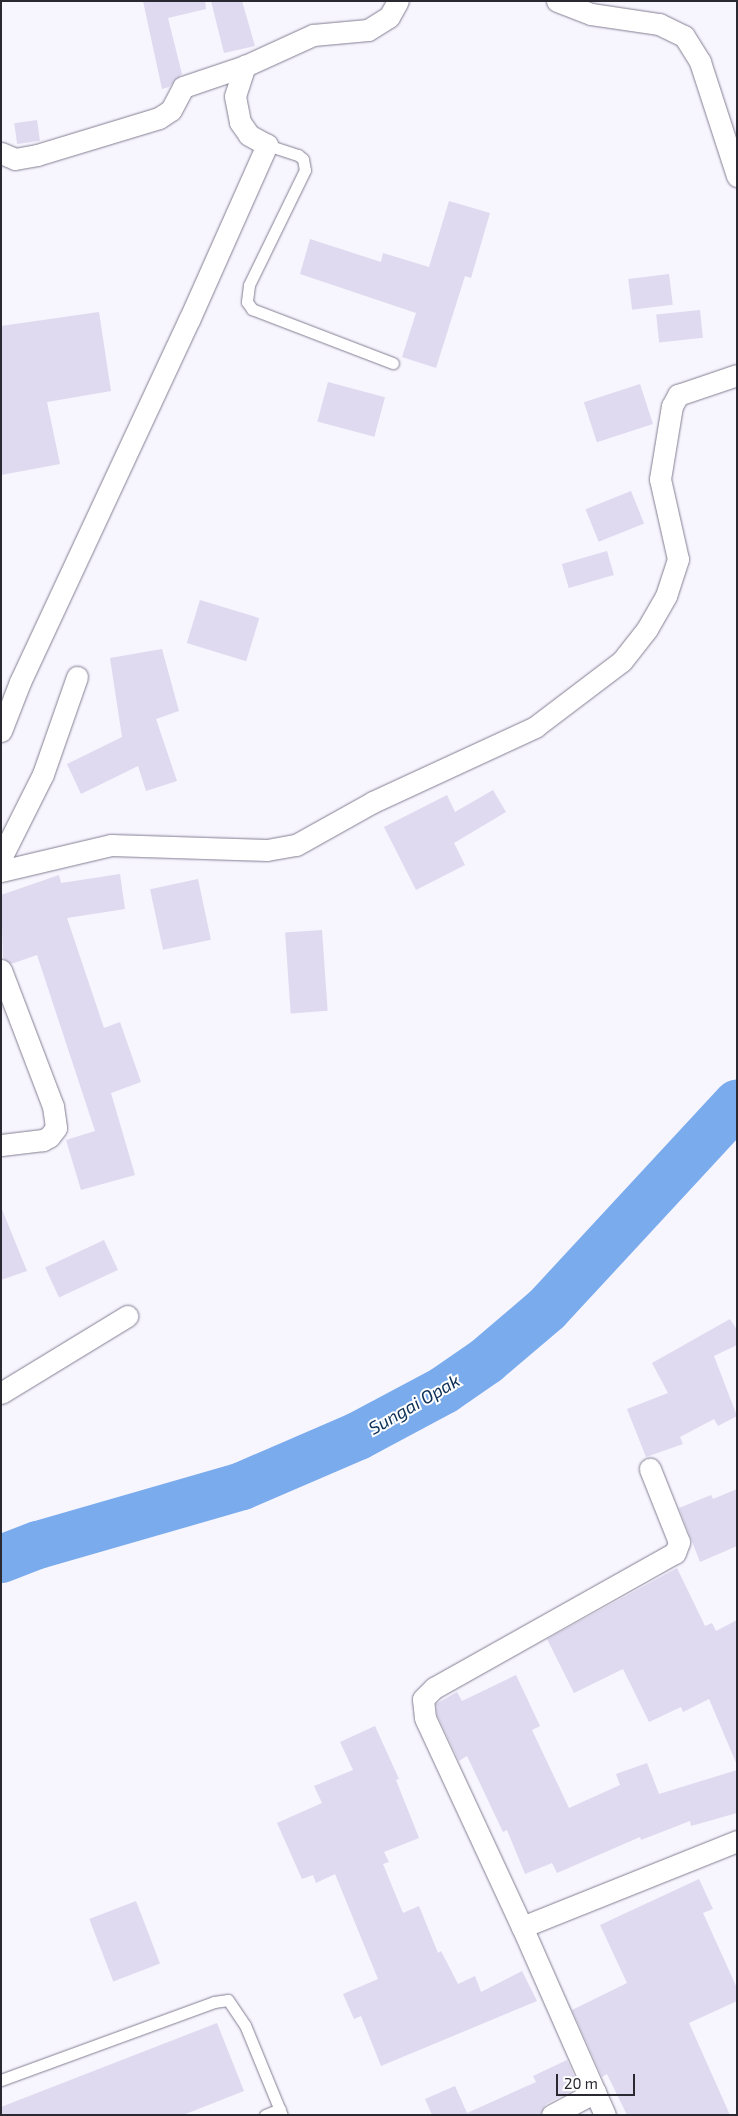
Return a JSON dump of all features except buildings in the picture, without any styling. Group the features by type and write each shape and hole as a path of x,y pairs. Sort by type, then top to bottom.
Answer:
{"street":[{"path":"1,153 15,159 37,155 159,118 171,110 183,87 245,66 313,35 368,30 388,17 398,1"},
{"path":"557,1 592,14 659,24 684,36 700,62 737,176"},
{"path":"1,732 20,682 189,320 266,145 249,135 240,122 235,96 245,66"},
{"path":"1,871 111,845 267,850 296,845 374,802 535,727 622,662 647,629 666,596 678,559 660,479 672,406 678,395 737,375"},
{"path":"1,858 43,774 77,677"},
{"path":"1,970 52,1106 56,1128 49,1137 43,1140 1,1145"},
{"path":"1,1393 126,1316"},
{"path":"605,2115 522,1927 425,1718 423,1699 434,1688 675,1552 679,1542 650,1469"},
{"path":"522,1927 737,1841"},
{"path":"552,2115 595,2092"}],"lane":[{"path":"266,145 298,155 303,159 305,170 249,285 247,302 252,309 393,363"},
{"path":"1,2080 214,2002 228,2000 245,2024 281,2112 265,2115"}],"waterway":[{"name":"Sungai Opak","path":"1,1559 38,1545 242,1486 358,1436 444,1390 486,1361 547,1309 737,1104"}]}
